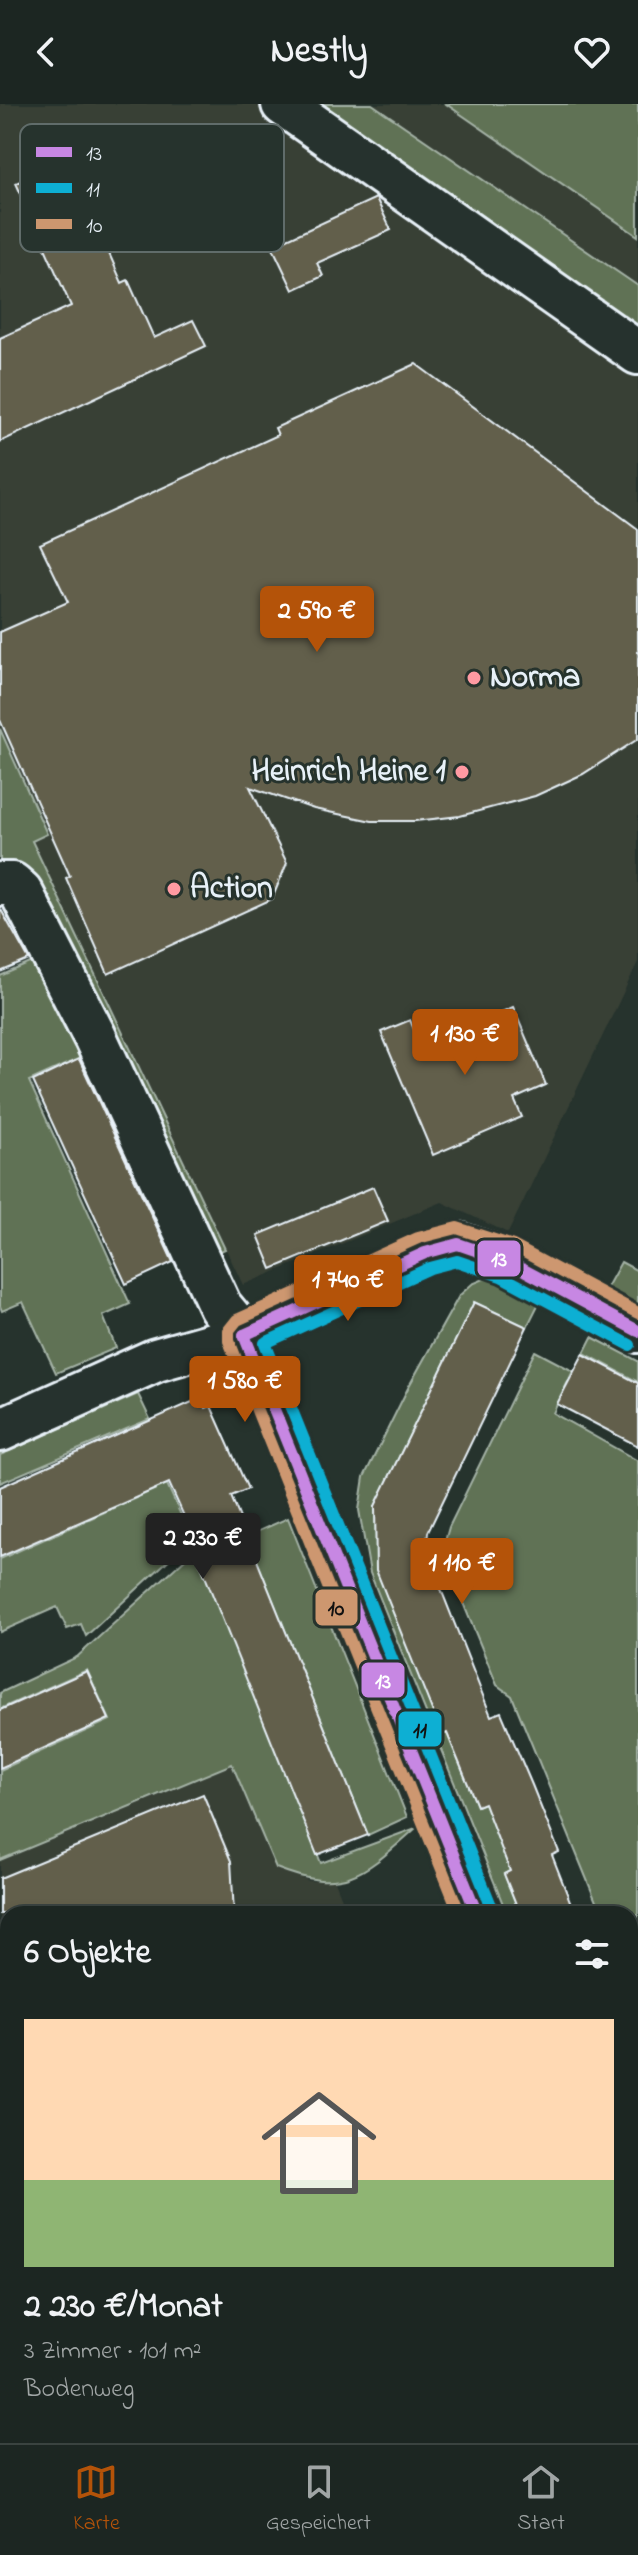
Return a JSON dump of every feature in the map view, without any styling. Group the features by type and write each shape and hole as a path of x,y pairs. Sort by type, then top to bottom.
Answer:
{"street":[{"path":"283,104 638,353"},
{"path":"0,884 12,884 21,892 95,1037 220,1306 244,1335 474,1906"},
{"path":"0,1430 156,1360 244,1335 425,1253 458,1244 507,1261 638,1331"}],"shaded area":[{"path":"0,104 255,104 470,246 638,365 638,962 508,1233 442,1202 243,1285 32,840 47,834 0,729"},
{"path":"372,104 446,104 638,236 638,286"},
{"path":"232,1764 276,1868 309,1881 335,1881 345,1906 0,1906 0,1860"}],"green space":[{"path":"303,104 372,104 638,286 638,338"},
{"path":"446,104 638,104 638,236"},
{"path":"0,729 47,834 32,841 225,1249 212,1255 0,878"},
{"path":"42,958 89,1054 29,1081 130,1304 103,1316 116,1348 56,1373 23,1302 2,1311 0,1306 0,976"},
{"path":"621,1262 638,1271 638,1305 606,1289"},
{"path":"484,1279 494,1280 540,1301 527,1327 474,1302 375,1507 377,1570 442,1734 447,1733 477,1806 484,1803 510,1871 504,1874 517,1906 504,1906 370,1573 359,1510 364,1477 409,1386 459,1296 472,1284"},
{"path":"592,1337 638,1361 638,1382 584,1353"},
{"path":"535,1351 573,1371 553,1413 638,1461 638,1906 598,1906 512,1696 497,1685 442,1552 449,1527"},
{"path":"138,1394 150,1419 0,1483 0,1455"},
{"path":"167,1484 188,1531 187,1543 86,1636 81,1624 67,1629 57,1607 0,1632 0,1559"},
{"path":"288,1518 407,1817 368,1835 247,1536"},
{"path":"197,1548 321,1863 416,1828 368,1868 338,1880 320,1880 276,1868 232,1764 0,1860 0,1770 110,1720 87,1670 0,1709 0,1693 77,1657"}],"building":[{"path":"376,198 391,230 317,263 323,276 293,290 275,252 284,252 284,240"},
{"path":"47,252 108,252 122,283 128,280 154,338 193,320 206,346 0,442 0,338 71,306"},
{"path":"416,364 638,529 638,739 583,774 535,796 460,816 415,821 372,821 314,809 250,787 287,863 272,899 108,974 66,878 70,876 0,720 0,632 68,602 40,544 278,435 275,428"},
{"path":"0,908 29,960 0,972"},
{"path":"513,1007 546,1085 514,1099 522,1117 433,1155 381,1032 410,1020 421,1046"},
{"path":"79,1059 173,1262 126,1284 33,1081"},
{"path":"373,1187 388,1221 272,1269 258,1235"},
{"path":"474,1302 527,1327 428,1532 426,1551 491,1716 501,1712 532,1785 559,1852 552,1855 572,1906 517,1906 504,1874 510,1871 484,1803 477,1806 447,1733 442,1735 376,1570 375,1506"},
{"path":"583,1354 638,1383 638,1446 557,1404"},
{"path":"201,1398 206,1408 211,1406 248,1489 231,1496 368,1835 317,1855 197,1556 201,1554 169,1483 0,1557 0,1487"},
{"path":"87,1671 109,1719 0,1768 0,1710"},
{"path":"203,1794 231,1861 234,1906 0,1906 0,1878"}],"transit line":[{"name":"10","path":"457,1906 229,1341 229,1330 237,1320 418,1238 457,1228 513,1246 638,1313"},
{"name":"13","path":"244,1335 425,1253 458,1244 507,1261 638,1331"},
{"name":"11","path":"491,1906 265,1343 430,1268 457,1261 501,1276 630,1345"},
{"name":"13","path":"244,1335 474,1906"}],"place":[{"name":"Norma","path":"474,678"},
{"name":"Heinrich Heine 1","path":"462,772"},
{"name":"Action","path":"174,889"}]}
